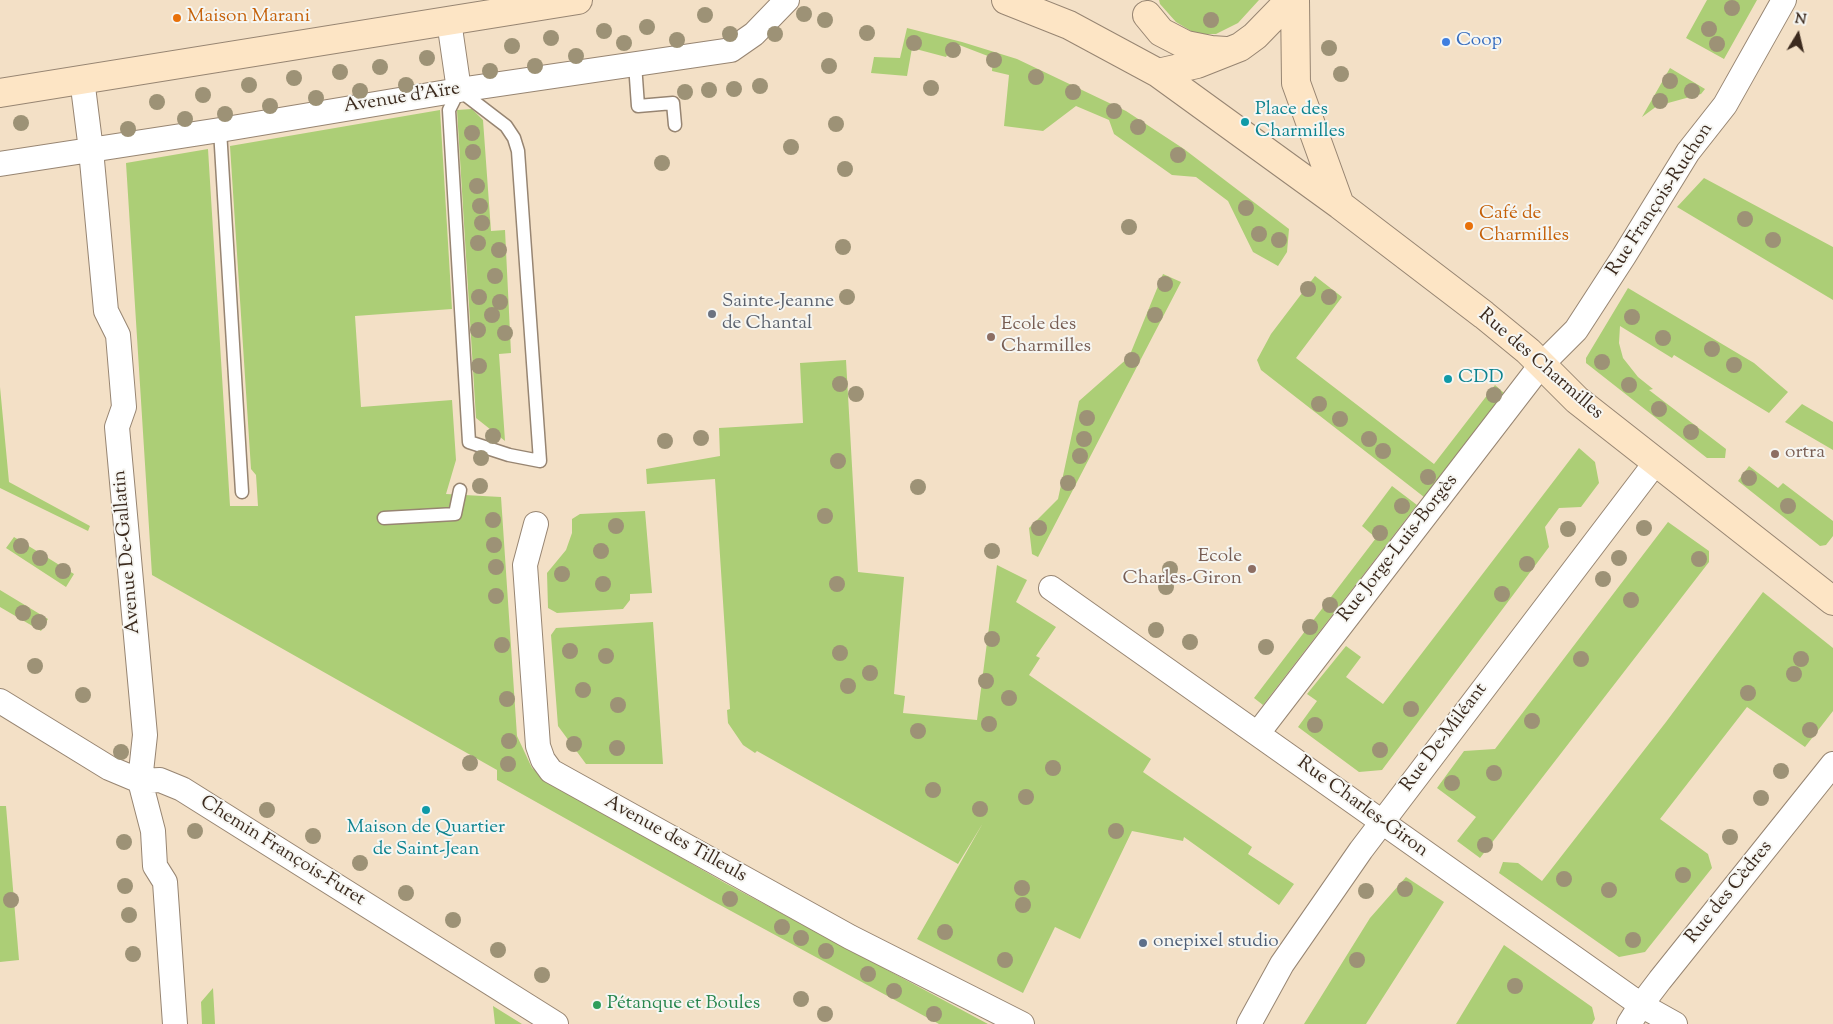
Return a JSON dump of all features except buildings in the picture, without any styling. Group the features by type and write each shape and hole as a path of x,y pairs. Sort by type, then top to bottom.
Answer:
{"main road":[{"path":"0,93 578,0"},
{"path":"1010,0 1069,25 1158,72 1197,64 1232,51 1255,36 1290,0"},
{"path":"1295,0 1296,83 1340,205"},
{"path":"1145,7 1161,32 1186,45 1211,50 1232,51"},
{"path":"1145,7 1158,72"},
{"name":"Rue des Charmilles","path":"1158,72 1340,205 1484,316 1528,351 1577,400 1833,601"}],"street":[{"name":"Avenue d'Aïre","path":"0,164 459,90 731,50 754,34 787,0"},
{"name":"Rue François-Ruchon","path":"1541,365 1576,330 1688,152 1726,105 1784,0"},
{"path":"450,21 459,90"},
{"name":"Avenue De-Gallatin","path":"82,79 91,150 106,311 118,335 119,344 124,407 116,427 145,735 140,781 153,831 155,866 165,882 175,1024"},
{"name":"Rue Jorge-Luis-Borgès","path":"1258,733 1541,365"},
{"name":"Rue De-Miléant","path":"1248,1024 1282,964 1381,822 1656,462"},
{"name":"Avenue des Tilleuls","path":"536,524 525,564 538,746 543,760 551,770 850,937 1022,1024"},
{"name":"Rue Charles-Giron","path":"1051,588 1381,822 1635,1015 1675,1024"},
{"name":"Chemin François-Furet","path":"0,701 109,768 140,781 160,780 182,789 556,1024"},
{"name":"Rue des Cèdres","path":"1635,1015 1833,764"}],"lane":[{"path":"635,64 638,106 672,103 675,125"},
{"path":"459,90 506,126 514,138 518,151 540,461 509,455 468,442 449,110 459,90"},
{"path":"220,130 242,492"},
{"path":"384,518 455,514 460,490"}],"green space":[{"path":"1159,0 1259,0 1238,23 1216,34 1196,34 1176,22 1160,4"},
{"path":"1707,0 1757,0 1724,59 1686,38"},
{"path":"907,28 1017,59 1126,111 1184,149 1289,229 1287,252 1278,266 1253,252 1228,201 1196,177 1172,175 1114,134 1109,120 1076,106 1043,131 1004,126 1009,75 992,71 993,58 954,43 946,57 912,48 907,76 871,73 874,57 900,58"},
{"path":"1670,68 1705,89 1701,94 1657,106 1642,117"},
{"path":"472,109 483,120 491,231 505,230 511,353 499,354 505,441 476,418 457,110"},
{"path":"440,110 452,309 355,316 361,407 452,400 456,460 446,494 501,497 517,736 532,768 550,782 725,883 988,1024 939,1024 709,899 497,780 497,770 152,575 126,163 208,149 230,506 258,506 256,475 251,469 230,146"},
{"path":"1704,178 1833,247 1833,300 1677,207"},
{"path":"1163,274 1181,282 1038,557 1032,554 1029,528 1058,499 1079,401 1129,357"},
{"path":"1315,276 1342,297 1296,358 1434,464 1495,385 1504,393 1424,497 1261,370 1257,360 1271,334"},
{"path":"1628,288 1754,363 1788,392 1769,413 1674,355 1672,358 1620,326 1619,343 1623,358 1638,377 1653,389 1649,390 1726,449 1725,458 1707,458 1586,363 1586,358"},
{"path":"846,360 858,572 904,577 894,694 905,696 903,713 977,720 997,565 1027,580 1016,602 1056,627 1036,656 1040,658 1029,675 1151,759 1143,772 1252,847 1248,854 1294,884 1279,905 1184,837 1183,841 1132,831 1080,939 1055,927 1023,993 917,939 983,823 958,864 757,751 755,753 743,745 728,723 727,710 730,709 715,479 647,484 646,469 720,456 719,428 803,423 800,363"},
{"path":"0,387 9,482 90,526 88,531 0,488"},
{"path":"1802,404 1833,422 1833,450 1785,422"},
{"path":"1579,448 1595,462 1599,483 1581,507 1559,508 1545,527 1549,547 1382,770 1359,772 1298,727 1317,701 1307,694 1346,646 1361,657 1346,677 1383,704"},
{"path":"1749,466 1778,488 1783,483 1833,521 1833,536 1826,545 1820,546 1738,481"},
{"path":"1392,486 1417,505 1263,705 1254,698 1376,538 1362,526"},
{"path":"645,511 652,593 630,594 630,600 623,609 557,613 548,608 547,573 566,550 572,533 572,519 580,514"},
{"path":"1668,522 1709,551 1709,562 1480,858 1457,841 1476,817 1437,788 1464,751 1495,749"},
{"path":"14,537 74,574 66,587 6,548"},
{"path":"0,590 48,619 41,631 0,607"},
{"path":"1763,592 1833,648 1833,711 1805,747 1747,707 1660,819 1708,854 1712,868 1645,952 1619,957 1499,873 1503,862 1518,863 1542,881 1666,722"},
{"path":"653,622 663,764 586,764 558,726 551,635 556,628"},
{"path":"0,806 6,806 19,960 0,962"},
{"path":"1406,877 1444,902 1366,1024 1304,1024 1370,918"},
{"path":"1504,945 1592,1007 1595,1019 1592,1024 1456,1024"},
{"path":"213,988 215,1024 202,1024 201,1002"},
{"path":"493,1006 522,1024 495,1024"}],"place":[{"name":"Maison Marani","path":"177,18"},
{"name":"Coop","path":"1446,42"},
{"name":"Place des Charmilles","path":"1245,122"},
{"name":"Café de Charmilles","path":"1469,226"},
{"name":"Sainte-Jeanne de Chantal","path":"712,314"},
{"name":"Ecole des Charmilles","path":"991,337"},
{"name":"CDD","path":"1448,379"},
{"name":"ortra","path":"1775,454"},
{"name":"Ecole Charles-Giron","path":"1252,569"},
{"name":"Maison de Quartier de Saint-Jean","path":"426,810"},
{"name":"onepixel studio","path":"1143,943"},
{"name":"Pétanque et Boules","path":"597,1005"}]}
